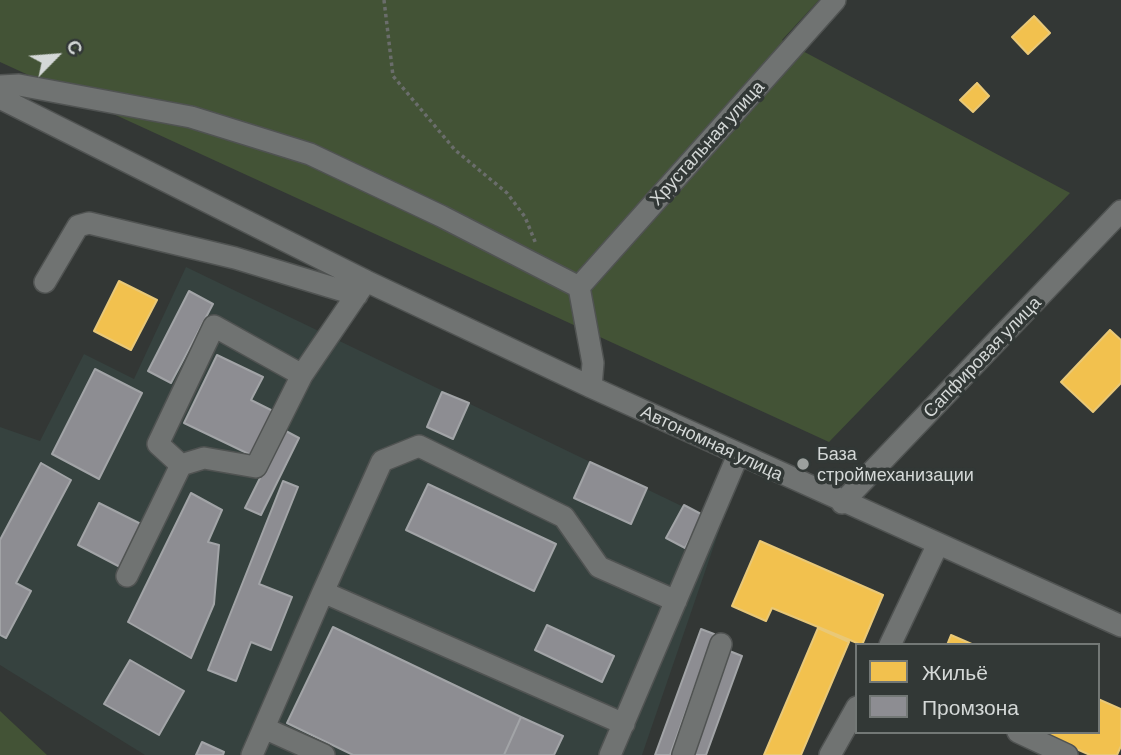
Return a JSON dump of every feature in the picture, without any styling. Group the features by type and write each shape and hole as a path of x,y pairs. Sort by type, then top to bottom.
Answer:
{"street":[{"name":"Хрустальная улица","path":"579,287 835,0"},
{"path":"0,86 19,85 191,117 310,155 544,269 579,287 593,363 592,387"},
{"name":"Автономная улица","path":"0,98 346,270 361,288 592,387 842,503 1121,626"},
{"name":"Сапфировая улица","path":"842,503 1121,211"},
{"path":"45,282 78,226 89,223 361,288 302,374 256,467 204,458 181,465 127,576"},
{"path":"181,465 158,444 214,327 302,374"},
{"path":"252,755 383,461 419,446 564,517 599,567 676,601"},
{"path":"610,755 738,455"},
{"path":"891,643 939,544"},
{"path":"323,592 624,724"},
{"path":"683,755 721,645"},
{"path":"830,755 855,711"},
{"path":"264,728 324,755"},
{"path":"1022,734 1067,755"}],"path":[{"path":"384,0 393,76 455,150 507,193 525,217 544,269"}],"shaded area":[{"path":"186,267 721,525 642,755 145,755 0,665 0,427 40,441 84,354 134,379"}],"green space":[{"path":"0,0 819,0 782,40 1070,193 829,442 0,62"},
{"path":"0,711 47,755 0,755"}],"building: Жильё":[{"path":"1034,16 1050,33 1028,54 1012,37"},
{"path":"977,83 989,96 973,112 960,100"},
{"path":"119,281 157,300 131,350 94,331"},
{"path":"1110,330 1121,340 1121,383 1093,412 1061,382"},
{"path":"760,541 883,595 863,643 772,608 766,621 732,606"},
{"path":"818,628 849,642 801,755 764,755"},
{"path":"951,635 969,643 948,643"},
{"path":"1100,700 1121,709 1121,746 1117,755 1090,755 1043,734 1100,734"}],"building: Промзона":[{"path":"189,291 213,304 171,383 148,371"},
{"path":"217,355 263,377 251,400 275,412 253,456 184,423"},
{"path":"95,369 142,393 99,479 52,454"},
{"path":"442,392 469,403 453,439 427,427"},
{"path":"284,430 299,438 261,515 245,508"},
{"path":"590,462 647,488 631,524 574,498"},
{"path":"41,463 71,480 16,583 31,591 6,638 0,635 0,540"},
{"path":"283,481 298,487 259,584 292,597 271,650 251,642 236,681 208,670"},
{"path":"428,484 556,544 534,591 406,530"},
{"path":"191,493 222,510 208,542 219,545 214,604 191,658 128,622"},
{"path":"99,503 143,525 122,568 78,545"},
{"path":"684,505 703,515 685,548 666,538"},
{"path":"547,625 614,656 602,682 535,650"},
{"path":"333,627 521,717 504,755 353,755 287,723"},
{"path":"701,629 714,634 670,755 655,755"},
{"path":"727,650 742,656 706,755 689,755"},
{"path":"130,660 184,691 159,735 104,704"},
{"path":"521,717 563,736 554,755 504,755"},
{"path":"202,742 224,752 223,755 196,755"}],"place":[{"name":"База строймеханизации","path":"803,464"}]}
